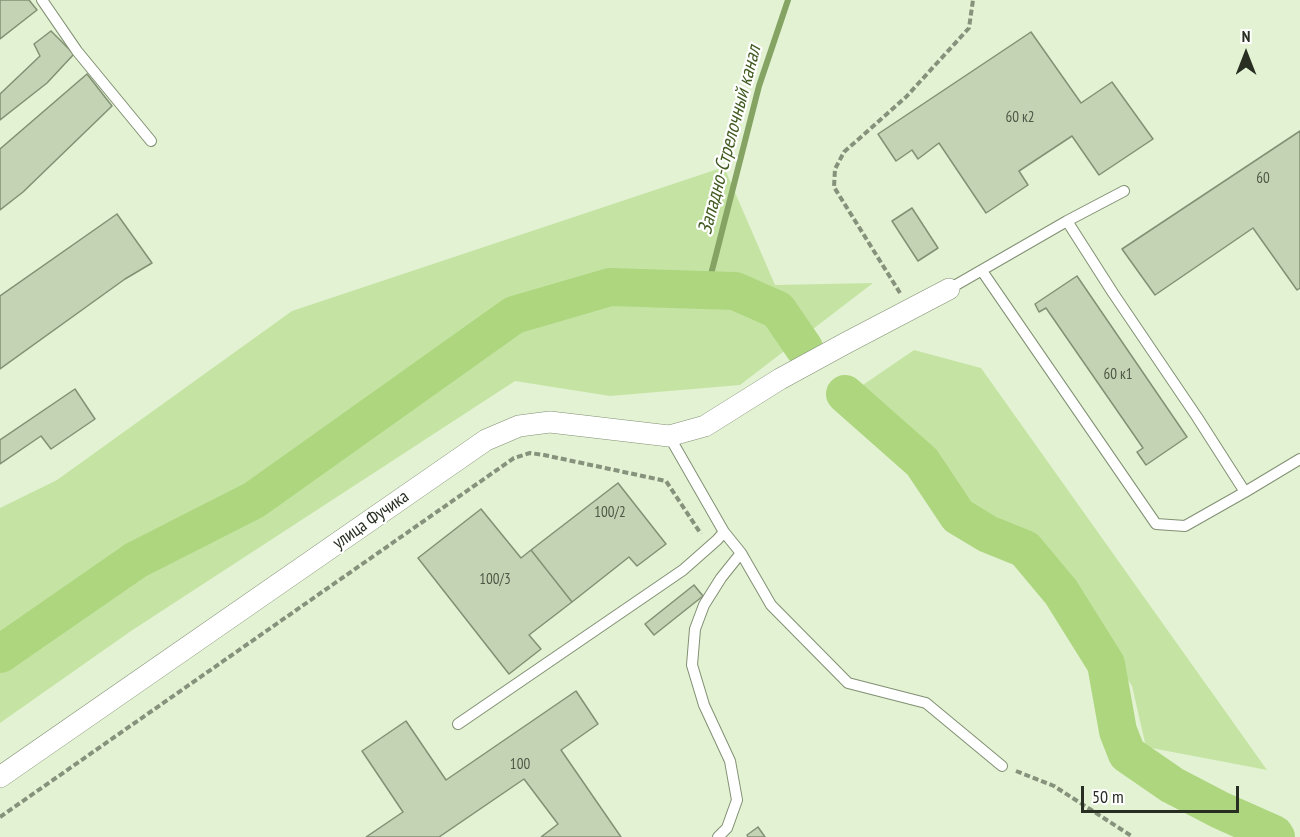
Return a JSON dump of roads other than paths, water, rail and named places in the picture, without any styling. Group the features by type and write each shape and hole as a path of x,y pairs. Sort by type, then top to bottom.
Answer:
{"street":[{"name":"улица Фучика","path":"0,777 486,440 519,426 550,422 669,436 705,426 780,379 949,289"}],"lane":[{"path":"42,0 77,51 151,141"},
{"path":"949,289 1124,191"},
{"path":"1067,221 1245,492"},
{"path":"982,271 1156,524 1185,526 1300,459"},
{"path":"669,436 724,532 741,554 771,606 848,683 926,703 1002,766"},
{"path":"458,724 683,570 724,532"},
{"path":"718,837 727,828 737,800 730,761 704,705 692,665 695,629 704,606 721,578 741,554"}],"waterway":[{"name":"Западно-Стрелочный канал","path":"707,290 759,86 788,0"},
{"path":"0,654 136,560 254,500 514,315 610,287 735,291 778,310 804,348"},
{"path":"845,394 922,462 958,516 988,534 1025,549 1061,592 1106,664 1118,731 1127,754 1172,785 1276,837"}]}
